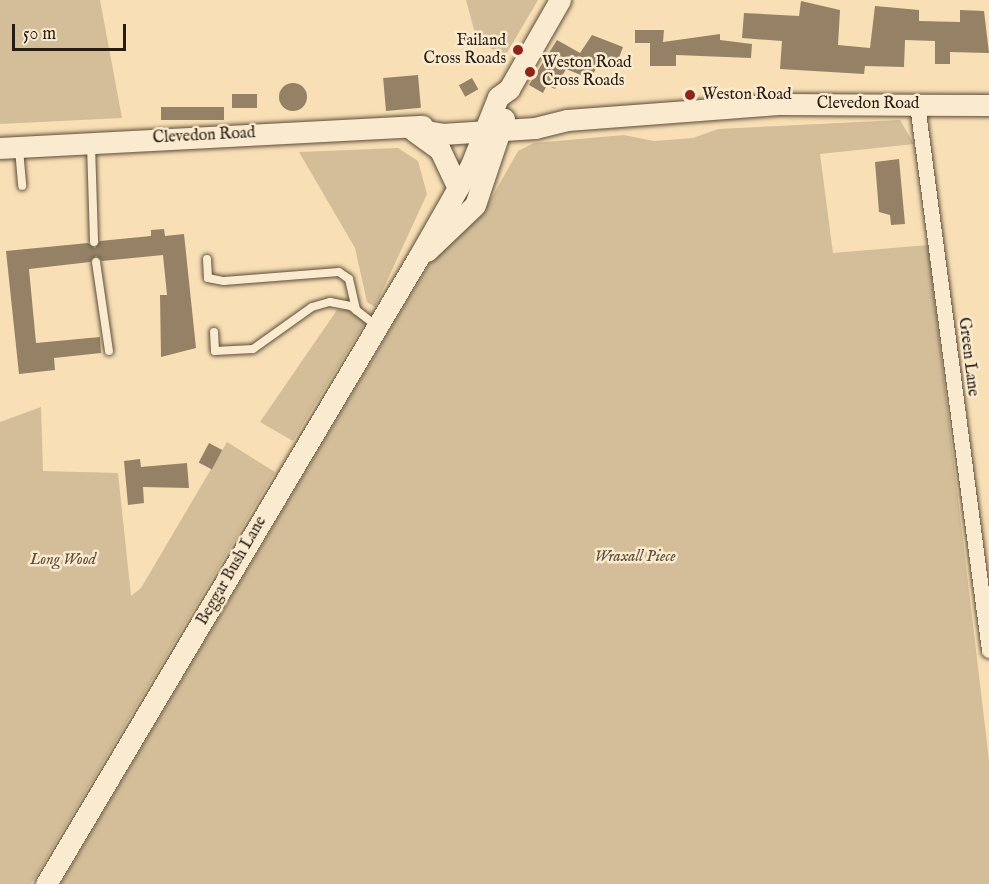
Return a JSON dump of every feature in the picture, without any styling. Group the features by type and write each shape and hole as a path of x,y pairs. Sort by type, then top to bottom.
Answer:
{"main road":[{"path":"496,124 509,89 561,0"},
{"name":"Clevedon Road","path":"9,147 409,128 442,134 496,124 781,104 989,105"},
{"name":"Beggar Bush Lane","path":"46,884 496,124"},
{"name":"Beggar Bush Lane","path":"418,258 475,205 496,124"},
{"path":"409,128 440,150 458,188"}],"street":[{"name":"Green Lane","path":"917,104 989,650"}],"lane":[{"path":"91,142 94,242"},
{"path":"9,147 22,186"},
{"path":"207,259 208,278 224,281 339,272 349,279 357,311"},
{"path":"96,262 109,351"},
{"path":"214,332 215,351 253,349 312,307 339,302 357,311 376,326"}],"green space":[{"path":"0,0 100,0 122,118 0,124"},
{"path":"466,0 538,0 505,56 477,41"},
{"name":"Wraxall Piece","path":"900,120 914,144 820,154 833,253 928,245 989,760 989,884 61,884 430,263 482,215 518,151 534,143 624,135 654,141 693,138 718,129"},
{"path":"398,148 418,161 427,194 375,307 367,302 355,248 299,152"},
{"path":"337,310 348,310 365,322 293,441 260,422"},
{"name":"Long Wood","path":"41,407 43,471 118,473 131,596 141,588 227,442 275,472 31,884 0,884 0,422"}],"building":[{"path":"801,1 840,10 838,45 870,48 875,6 919,10 919,21 960,22 960,10 984,11 989,53 950,52 950,64 935,64 935,41 905,40 904,67 865,66 864,74 780,69 782,41 742,38 744,13 799,16"},
{"path":"635,30 664,30 663,42 720,34 720,40 752,44 751,58 676,55 676,66 650,66 650,43 635,43"},
{"path":"592,35 623,47 617,63 599,62 591,79 566,69 555,89 547,85 543,93 529,85 557,40 580,53"},
{"path":"418,75 421,108 386,111 383,78"},
{"path":"472,78 478,89 465,97 459,85"},
{"path":"293,83 303,87 307,97 303,107 293,111 283,107 279,97 283,87"},
{"path":"232,94 257,94 257,108 232,108"},
{"path":"161,107 224,107 224,120 161,120"},
{"path":"899,159 905,224 891,225 890,215 879,212 875,162"},
{"path":"164,229 165,236 184,234 196,348 161,357 160,295 167,295 163,255 102,261 96,256 90,262 29,269 36,343 100,337 101,353 54,358 55,370 19,374 6,251 88,243 95,248 100,241 151,236 151,230"},
{"path":"209,443 222,450 212,469 199,462"},
{"path":"140,459 141,467 187,463 189,488 143,487 144,503 128,505 124,461"}],"place":[{"name":"Failand Cross Roads","path":"518,50"},
{"name":"Weston Road Cross Roads","path":"530,72"},
{"name":"Weston Road","path":"690,95"}]}
